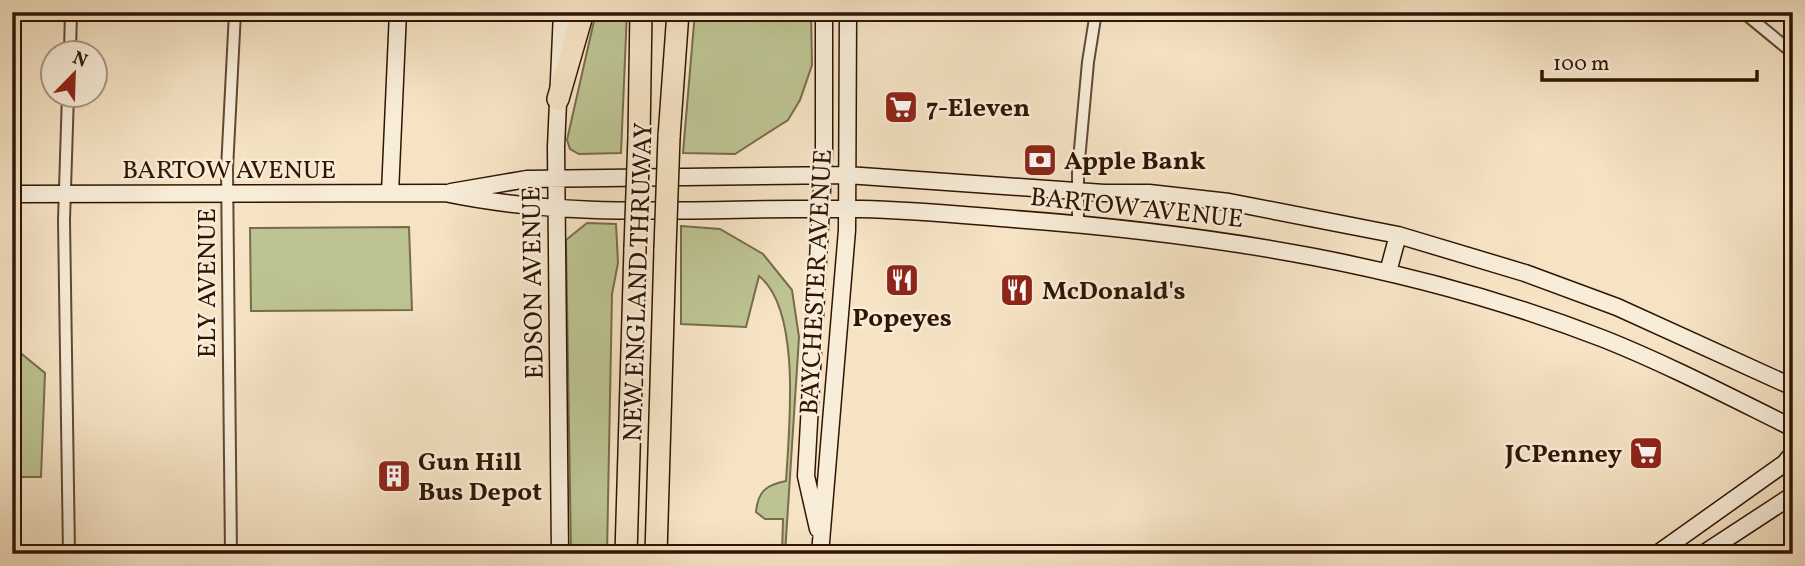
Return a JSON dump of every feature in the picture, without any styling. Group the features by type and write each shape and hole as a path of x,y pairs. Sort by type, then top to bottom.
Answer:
{"highway":[{"path":"558,99 583,12"},
{"name":"NEW ENGLAND THRUWAY","path":"626,554 641,12"},
{"name":"NEW ENGLAND THRUWAY","path":"656,554 669,137 678,12"}],"main road":[{"path":"390,193 398,12"},
{"name":"EDSON AVENUE","path":"560,554 556,178 562,12"},
{"name":"BAYCHESTER AVENUE","path":"820,548 806,476 821,209 824,12"},
{"name":"BAYCHESTER AVENUE","path":"820,548 835,402 847,209 848,12"},
{"name":"BARTOW AVENUE","path":"12,194 445,193 494,183 556,178 822,175 1149,192 1216,200 1398,235 1525,273 1703,343 1793,387"},
{"name":"BARTOW AVENUE","path":"445,193 482,201 556,207 847,209 1078,223 1258,245 1388,272 1479,297 1602,339 1699,380 1793,428"},
{"path":"1388,272 1398,235"},
{"path":"1657,554 1710,513 1785,463 1793,453"},
{"path":"1703,554 1793,495"}],"street":[{"path":"70,38 71,12"},
{"name":"ELY AVENUE","path":"231,554 228,194 235,12"},
{"path":"1078,223 1077,190 1088,62 1097,12"},
{"path":"1743,12 1793,53"},
{"path":"67,108 64,194 69,554"}],"green space":[{"path":"596,12 627,12 621,153 579,154 570,149 567,140"},
{"path":"695,12 811,12 812,65 800,100 788,120 735,154 683,153"},
{"path":"587,223 616,224 618,263 612,294 607,554 571,554 566,240"},
{"path":"681,226 720,229 763,254 792,290 799,337 785,554 782,554 783,519 765,519 756,512 764,490 786,481 790,372 782,315 773,292 759,276 746,327 681,324"},
{"path":"409,227 412,310 251,311 250,228"},
{"path":"12,346 45,373 41,477 12,477"}],"place":[{"name":"7-Eleven","path":"901,107"},
{"name":"Apple Bank","path":"1040,160"},
{"name":"Popeyes","path":"902,280"},
{"name":"McDonald's","path":"1017,290"},
{"name":"JCPenney","path":"1646,453"},
{"name":"Gun Hill Bus Depot","path":"394,476"}]}
